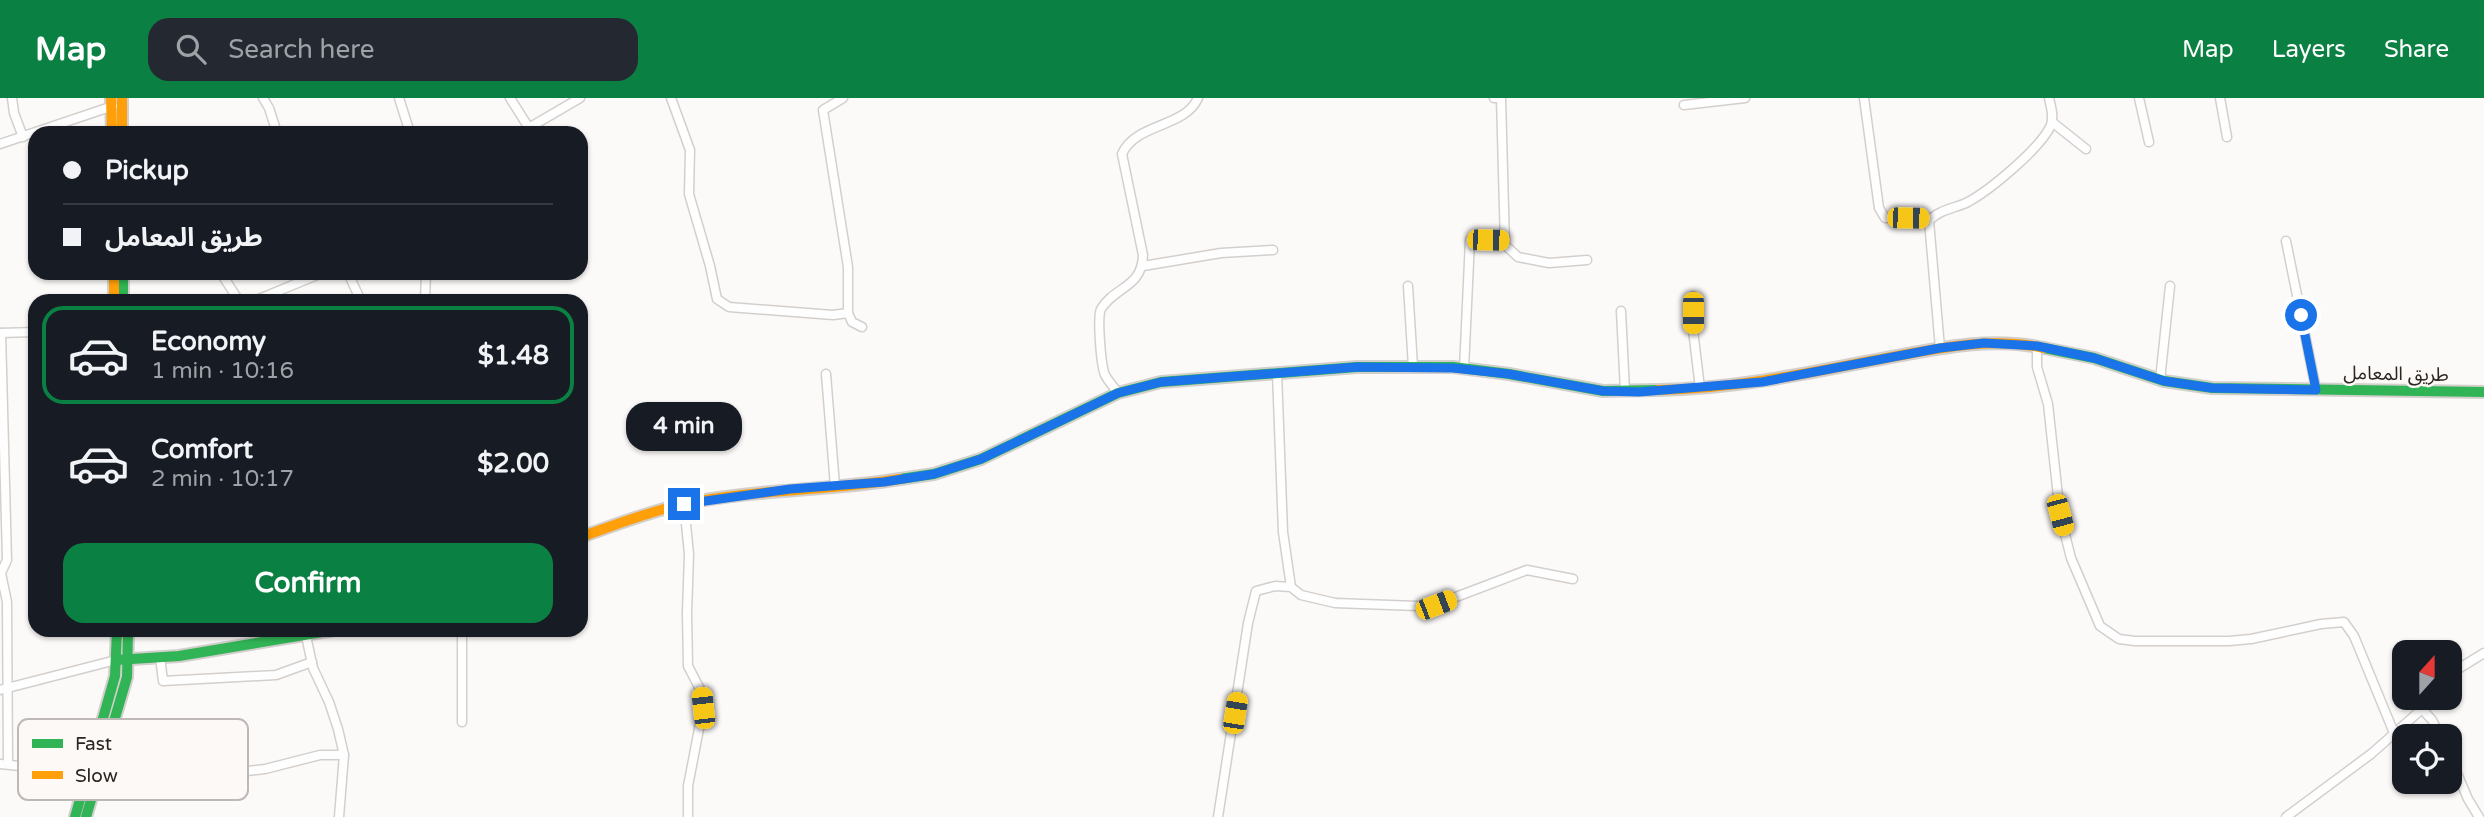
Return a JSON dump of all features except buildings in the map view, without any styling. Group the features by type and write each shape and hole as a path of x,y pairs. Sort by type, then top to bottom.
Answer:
{"main road":[{"path":"113,126 117,102"},
{"path":"117,102 121,126"},
{"name":"طريق المعامل","path":"588,534 642,515 684,504 790,489 934,474 993,453 1118,393 1161,382 1277,373 1357,367 1413,367 1509,374 1603,391 1700,388 1762,382 1940,348 1984,343 2037,346 2094,358 2160,380 2212,388 2484,392"},
{"path":"105,719 115,676 117,637"},
{"path":"112,719 127,677 128,637"},
{"path":"116,660 160,657 299,637"},
{"path":"75,817 82,800"}],"street":[{"path":"12,98 23,137"},
{"path":"263,98 274,126"},
{"path":"399,98 408,126"},
{"path":"510,98 528,126"},
{"path":"532,126 580,98"},
{"path":"671,98 690,150 689,194 717,299 729,307 833,315 848,313"},
{"path":"843,98 822,110 848,267 848,313 852,322 862,327"},
{"path":"1118,393 1103,372 1098,316 1104,305 1139,276 1143,266 1122,154 1126,145 1136,137 1186,112 1198,98"},
{"path":"1494,98 1501,98 1505,245 1518,257 1549,263 1587,260"},
{"path":"1684,105 1745,98"},
{"path":"1864,98 1879,208 1885,218 1931,218 1964,204 1992,186 2031,150 2052,122 2049,98"},
{"path":"2139,98 2149,142"},
{"path":"2220,98 2227,136"},
{"path":"53,126 117,102"},
{"path":"2052,122 2085,149"},
{"path":"0,144 28,135"},
{"path":"1931,218 1929,227 1940,348"},
{"path":"1464,369 1470,240 1505,240"},
{"path":"2286,241 2316,390"},
{"path":"1143,266 1221,253 1273,250"},
{"path":"271,294 305,280"},
{"path":"1408,286 1413,367"},
{"path":"2160,380 2170,286"},
{"path":"1693,296 1693,330 1700,388"},
{"path":"1620,311 1625,391"},
{"path":"4,764 3,690 7,602 1,573 6,560 1,333 28,332"},
{"path":"2037,346 2037,367 2048,404 2060,515 2071,558 2100,626 2119,639 2135,641 2229,641 2344,622 2354,636 2392,728"},
{"path":"1277,373 1283,532 1291,587"},
{"path":"826,374 835,486"},
{"path":"684,504 689,554 688,666 701,691 703,708 688,786 688,817"},
{"path":"1218,817 1248,623 1256,591 1275,586 1291,587 1301,595 1335,603 1417,606 1436,605 1527,570 1573,579"},
{"path":"306,637 312,662 332,710 344,755 339,817"},
{"path":"462,637 462,722"},
{"path":"2462,667 2484,653"},
{"path":"160,657 163,681 276,675 312,662"},
{"path":"3,690 116,660"},
{"path":"2404,724 2421,710"},
{"path":"2423,710 2434,724"},
{"path":"2286,817 2392,735"},
{"path":"248,771 320,755 344,755"},
{"path":"2462,782 2479,817"}],"traffic: fast":[{"path":"123,280 123,294"},
{"path":"2044,348 2094,358 2164,381 2212,388 2484,392"},
{"path":"900,479 934,474 981,459 1118,393 1161,382 1357,367 1453,367 1603,391 1658,390"},
{"path":"103,719 115,676 117,637"},
{"path":"115,719 127,677 128,637"},
{"path":"116,660 179,656 292,637"},
{"path":"75,817 80,800"},
{"path":"86,817 91,800"}],"traffic: slow":[{"path":"111,98 112,126"},
{"path":"122,98 122,126"},
{"path":"114,280 114,294"},
{"path":"1658,390 1764,380 1956,346 2000,343 2044,348"},
{"path":"588,535 657,511 710,499 900,479"}],"route":[{"path":"684,504 790,489 884,482 934,474 981,459 1118,393 1161,382 1357,367 1453,368 1509,374 1603,391 1639,392 1762,382 1940,348 1984,343 2037,346 2094,358 2164,381 2212,388 2316,390 2301,315"}]}
